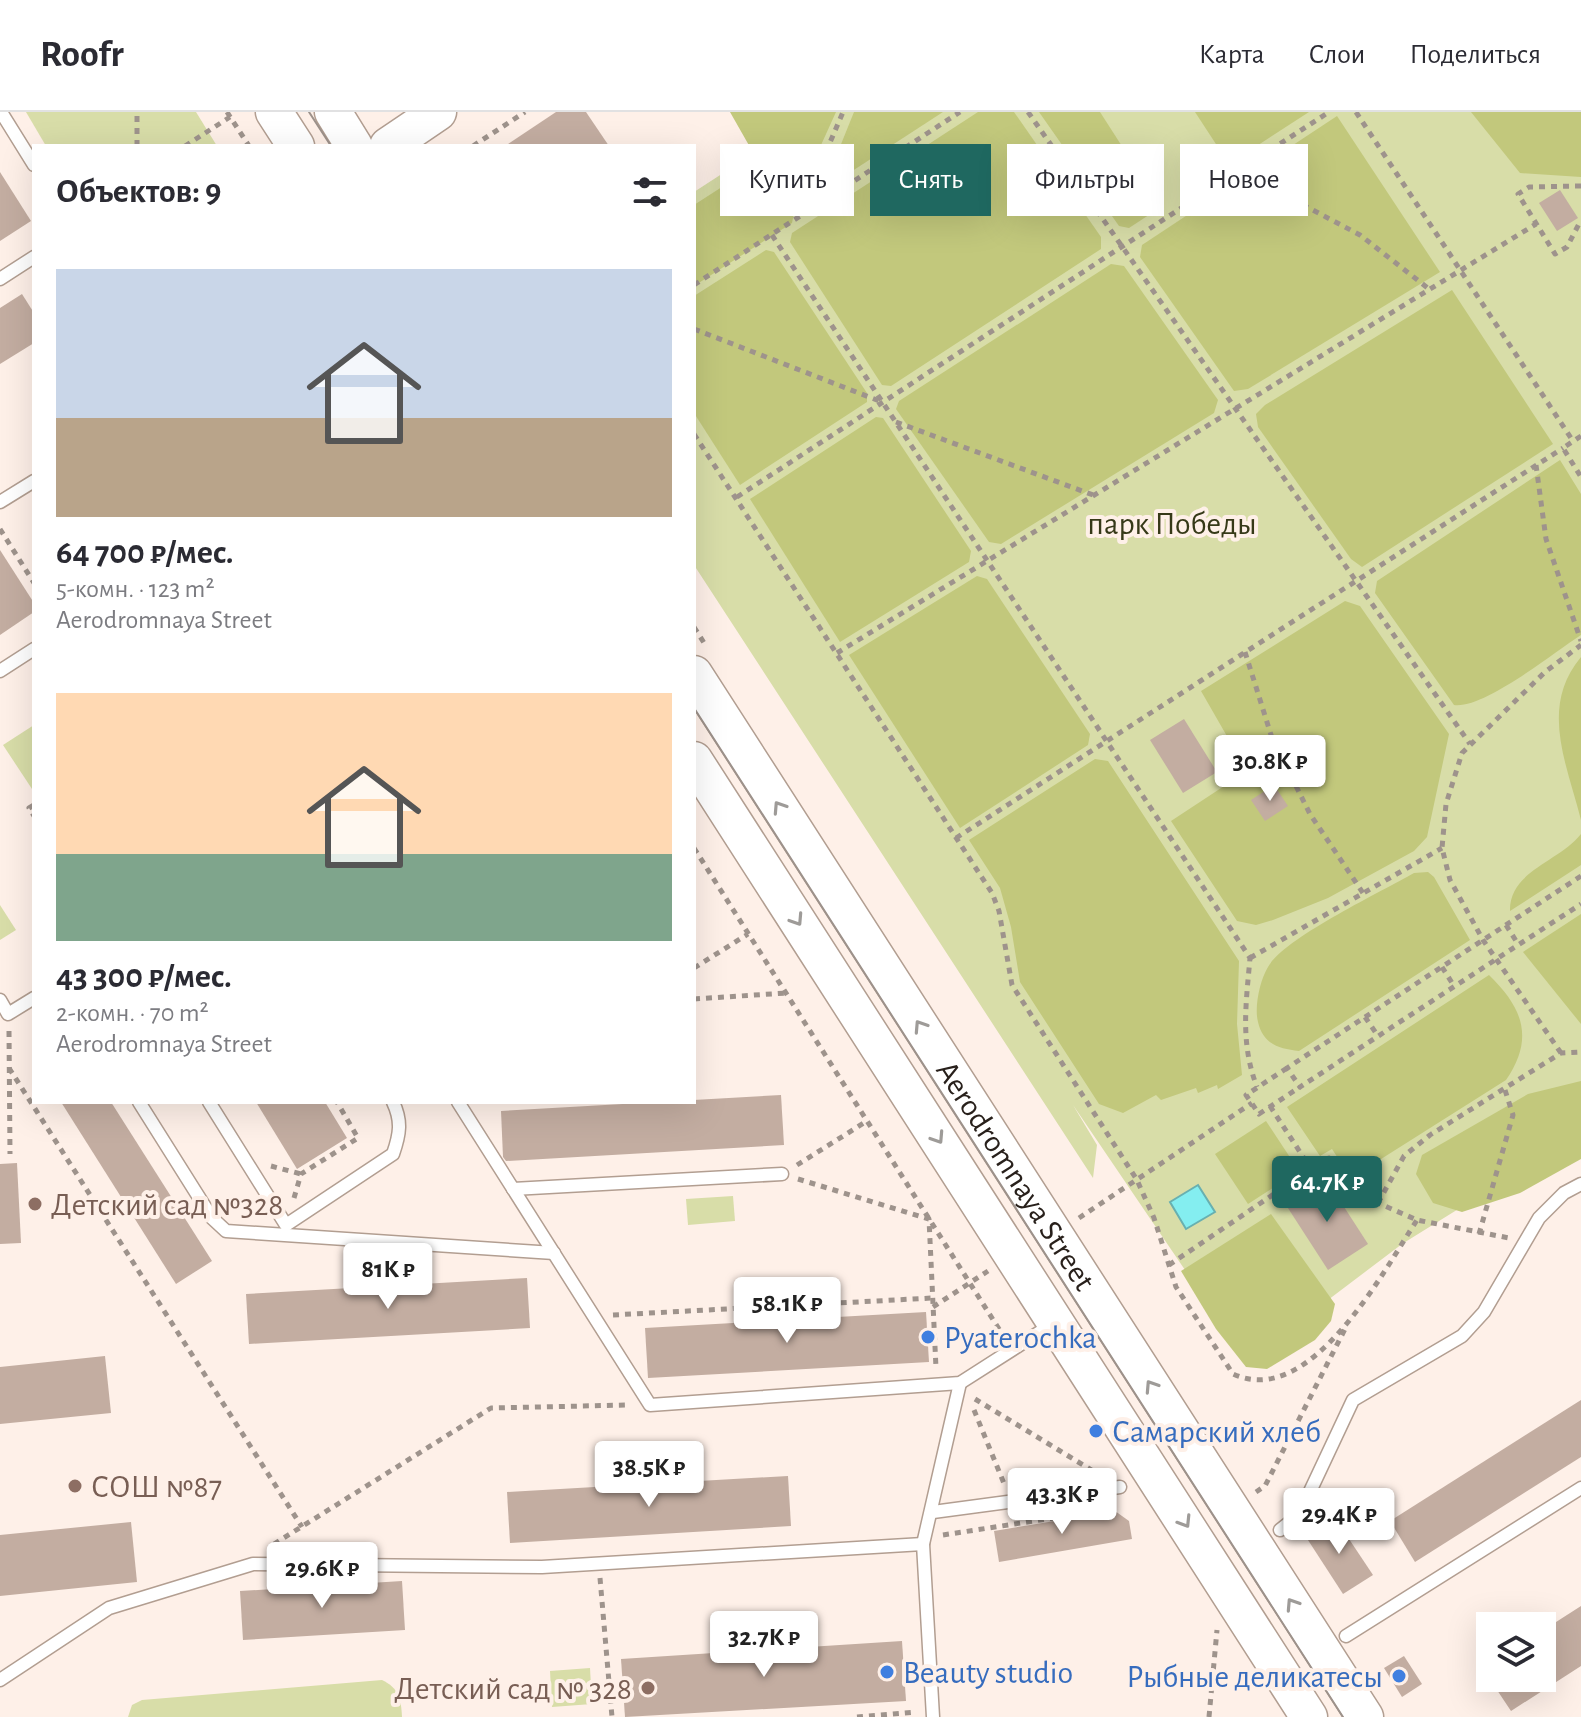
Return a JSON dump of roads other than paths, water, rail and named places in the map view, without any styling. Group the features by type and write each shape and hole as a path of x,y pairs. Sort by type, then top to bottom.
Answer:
{"main road":[{"path":"274,112 295,144"},
{"path":"333,112 353,144"},
{"path":"391,144 438,112"},
{"name":"Aerodromnaya Street","path":"696,677 1340,1641 1365,1717"},
{"name":"Aerodromnaya Street","path":"696,763 1309,1717"}],"lane":[{"path":"1,112 32,162"},
{"path":"0,279 32,258"},
{"path":"0,502 32,482"},
{"path":"0,671 32,650"},
{"path":"0,1000 8,1014 32,999"},
{"path":"140,1104 212,1218 226,1231 289,1231 554,1253"},
{"path":"210,1104 289,1231"},
{"path":"289,1231 393,1154 400,1135 399,1115 394,1104"},
{"path":"459,1104 650,1405 960,1383 1057,1321"},
{"path":"513,1189 782,1174"},
{"path":"1280,1530 1299,1515 1353,1400 1462,1336 1484,1312 1539,1218 1564,1193 1581,1184"},
{"path":"933,1714 923,1544 933,1512 960,1383"},
{"path":"933,1512 1120,1487"},
{"path":"1340,1641 1581,1488"},
{"path":"0,1680 109,1608 253,1564 542,1567 923,1544"}],"water":[{"path":"1198,1185 1215,1212 1186,1229 1170,1202"}],"tram line":[{"path":"309,112 330,144"},
{"path":"696,711 1343,1717"}],"place":[{"name":"Детский сад №328","path":"35,1204"},
{"name":"Pyaterochka","path":"928,1337"},
{"name":"Самарский хлеб","path":"1096,1431"},
{"name":"СОШ №87","path":"75,1486"},
{"name":"Beauty studio","path":"887,1672"},
{"name":"Рыбные деликатесы","path":"1399,1676"},
{"name":"Детский сад № 328","path":"648,1688"}],"park label":[{"name":"парк Победы","path":"1172,523"}]}
